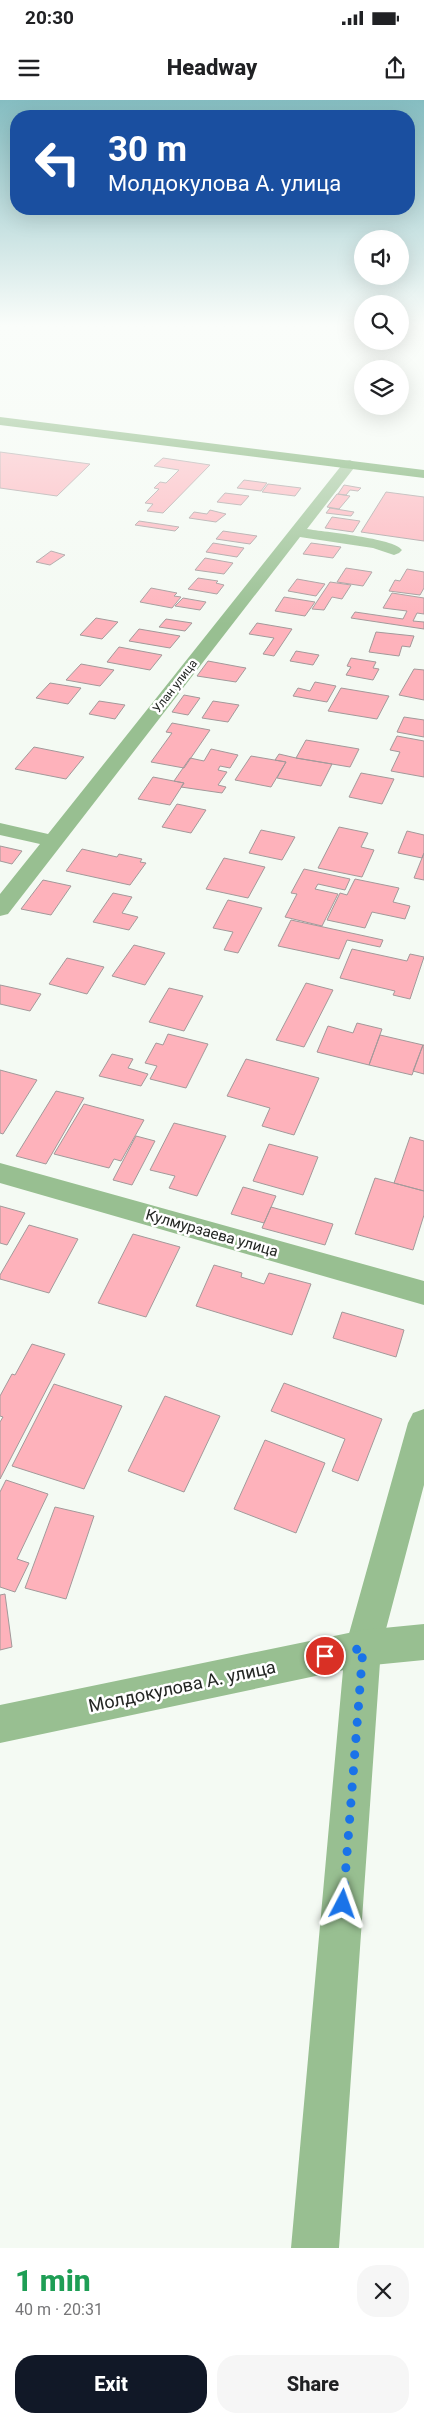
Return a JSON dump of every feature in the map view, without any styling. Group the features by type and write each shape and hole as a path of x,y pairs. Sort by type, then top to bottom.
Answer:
{"main road":[{"path":"18,423 424,474"}],"street":[{"name":"Улан улица","path":"0,909 350,464"},
{"path":"296,532 376,544 394,550"},
{"path":"0,828 53,840"},
{"name":"Кулмурзаева улица","path":"0,1173 424,1293"},
{"path":"315,2248 363,1648 424,1422"},
{"name":"Молдокулова А. улица","path":"0,1724 363,1648 424,1642"}],"building":[{"path":"0,452 90,464 57,496 0,488"},
{"path":"163,458 210,465 163,513 147,511 153,504 145,503 159,489 154,488 160,482 166,483 179,470 154,466"},
{"path":"244,480 267,483 261,491 237,488"},
{"path":"268,484 301,488 295,496 262,492"},
{"path":"344,485 361,488 358,491 350,490 346,495 338,494"},
{"path":"386,492 424,497 424,541 361,532"},
{"path":"225,493 249,496 241,505 217,502"},
{"path":"337,494 350,496 339,509 327,507"},
{"path":"330,508 354,512 351,516 326,513"},
{"path":"210,510 226,514 216,522 189,518 194,512 207,514"},
{"path":"332,517 360,521 353,532 325,528"},
{"path":"139,521 179,527 175,531 135,525"},
{"path":"223,531 257,536 250,544 216,539"},
{"path":"213,543 244,548 237,557 206,552"},
{"path":"311,543 341,547 333,558 303,554"},
{"path":"51,551 65,555 50,565 36,562"},
{"path":"205,558 233,563 224,574 195,570"},
{"path":"346,568 372,572 363,586 337,582"},
{"path":"407,569 424,572 424,588 420,595 389,591 395,580 400,581"},
{"path":"198,578 218,581 216,583 224,585 217,594 188,589"},
{"path":"297,579 325,584 316,596 288,591"},
{"path":"330,582 351,585 342,599 332,597 324,610 312,609"},
{"path":"151,588 177,593 174,596 181,597 172,608 140,602"},
{"path":"392,593 424,598 424,614 417,613 413,621 424,622 424,629 351,618 355,612 403,619 407,611 383,608"},
{"path":"284,597 315,602 305,616 275,611"},
{"path":"183,598 206,602 200,610 175,606"},
{"path":"96,618 118,622 102,639 80,635"},
{"path":"166,619 192,623 185,631 159,627"},
{"path":"257,623 292,629 274,656 263,654 274,638 249,634"},
{"path":"139,629 180,636 170,648 129,641"},
{"path":"376,632 414,636 410,647 402,646 399,656 369,652"},
{"path":"119,647 162,655 150,670 107,662"},
{"path":"296,651 319,655 313,665 290,661"},
{"path":"351,658 376,662 373,668 379,669 373,680 346,675 351,667 347,666"},
{"path":"208,661 246,668 236,682 197,676"},
{"path":"81,664 114,670 100,686 66,680"},
{"path":"414,669 424,670 424,700 399,695"},
{"path":"315,682 336,686 327,702 293,696 298,688 310,691"},
{"path":"50,683 81,688 68,704 36,698"},
{"path":"341,688 389,696 377,719 328,711"},
{"path":"184,695 200,698 188,715 172,712"},
{"path":"99,701 125,705 115,719 89,714"},
{"path":"213,701 239,705 228,722 202,718"},
{"path":"404,717 424,720 424,737 397,732"},
{"path":"172,723 210,730 184,768 151,762 172,733 166,732"},
{"path":"397,736 424,741 424,777 391,771 400,752 390,750"},
{"path":"306,740 359,749 350,767 296,758"},
{"path":"34,747 84,757 66,779 15,769"},
{"path":"211,749 238,755 230,768 220,766 218,770 227,772 218,785 226,787 222,793 181,787 184,783 174,781 190,758 204,761"},
{"path":"279,754 332,764 321,786 277,778 286,762 275,760"},
{"path":"251,756 286,762 271,787 235,780"},
{"path":"361,773 394,779 382,804 349,797"},
{"path":"153,777 184,783 170,805 138,799"},
{"path":"177,804 206,810 191,833 162,827"},
{"path":"339,827 368,833 361,847 374,850 362,877 318,868"},
{"path":"261,830 295,837 282,860 249,853"},
{"path":"407,831 424,835 424,853 422,858 398,853"},
{"path":"0,846 22,851 12,864 0,861"},
{"path":"82,849 117,857 119,854 142,859 140,862 146,863 130,885 66,871"},
{"path":"424,853 424,880 414,878"},
{"path":"224,858 265,867 248,898 206,889"},
{"path":"304,869 350,879 345,890 318,884 315,889 338,894 322,926 285,917 297,894 291,893"},
{"path":"355,879 399,888 393,902 410,906 405,919 372,912 365,928 327,920 340,893 347,895"},
{"path":"43,880 71,886 51,915 21,909"},
{"path":"113,893 132,897 122,913 138,917 129,930 93,922"},
{"path":"228,900 262,908 238,953 224,950 233,932 213,928"},
{"path":"291,920 383,940 380,947 347,940 339,959 278,946"},
{"path":"134,945 165,953 145,985 112,976"},
{"path":"352,949 407,961 410,954 424,957 410,999 393,995 395,991 340,978"},
{"path":"67,958 104,967 87,994 49,984"},
{"path":"306,983 333,990 304,1047 276,1040"},
{"path":"0,985 41,994 30,1011 0,1004"},
{"path":"169,988 203,996 184,1031 149,1022"},
{"path":"357,1023 382,1029 369,1065 317,1052 328,1026 353,1033"},
{"path":"168,1034 208,1044 186,1088 150,1079 157,1066 145,1063 156,1043 163,1045"},
{"path":"380,1035 423,1045 412,1075 369,1065"},
{"path":"424,1045 424,1074 413,1071"},
{"path":"112,1054 133,1059 128,1068 148,1074 141,1086 99,1076"},
{"path":"246,1059 319,1078 294,1135 262,1126 270,1108 227,1096"},
{"path":"0,1070 37,1080 3,1134 0,1133"},
{"path":"56,1091 84,1098 46,1164 16,1156"},
{"path":"84,1104 144,1120 121,1161 114,1159 109,1168 54,1154"},
{"path":"174,1123 226,1136 197,1196 169,1188 175,1176 150,1170"},
{"path":"136,1136 155,1141 132,1185 113,1180"},
{"path":"410,1137 424,1141 424,1191 394,1183"},
{"path":"269,1144 318,1157 303,1195 253,1181"},
{"path":"375,1178 424,1191 424,1215 413,1250 355,1234"},
{"path":"243,1187 276,1196 264,1223 231,1214"},
{"path":"0,1206 25,1213 7,1245 0,1243"},
{"path":"271,1207 333,1224 325,1245 262,1228"},
{"path":"29,1225 78,1239 49,1293 0,1279 0,1275"},
{"path":"133,1234 180,1247 146,1317 98,1303"},
{"path":"214,1265 242,1273 241,1277 264,1284 269,1273 311,1284 292,1335 196,1306"},
{"path":"342,1312 404,1330 396,1357 333,1338"},
{"path":"32,1344 65,1354 0,1479 0,1422 3,1417 0,1416 0,1396 12,1374 15,1375"},
{"path":"284,1383 382,1419 358,1481 332,1471 345,1439 271,1411"},
{"path":"54,1384 122,1406 84,1489 12,1466"},
{"path":"165,1396 220,1416 184,1492 128,1471"},
{"path":"265,1440 325,1463 296,1533 234,1509"},
{"path":"6,1480 48,1494 17,1559 29,1563 15,1592 0,1587 0,1492"},
{"path":"55,1507 94,1516 66,1599 25,1588"},
{"path":"5,1594 12,1647 0,1650 0,1595"}],"route":[{"path":"325,1656 363,1648 343,1904"}]}
